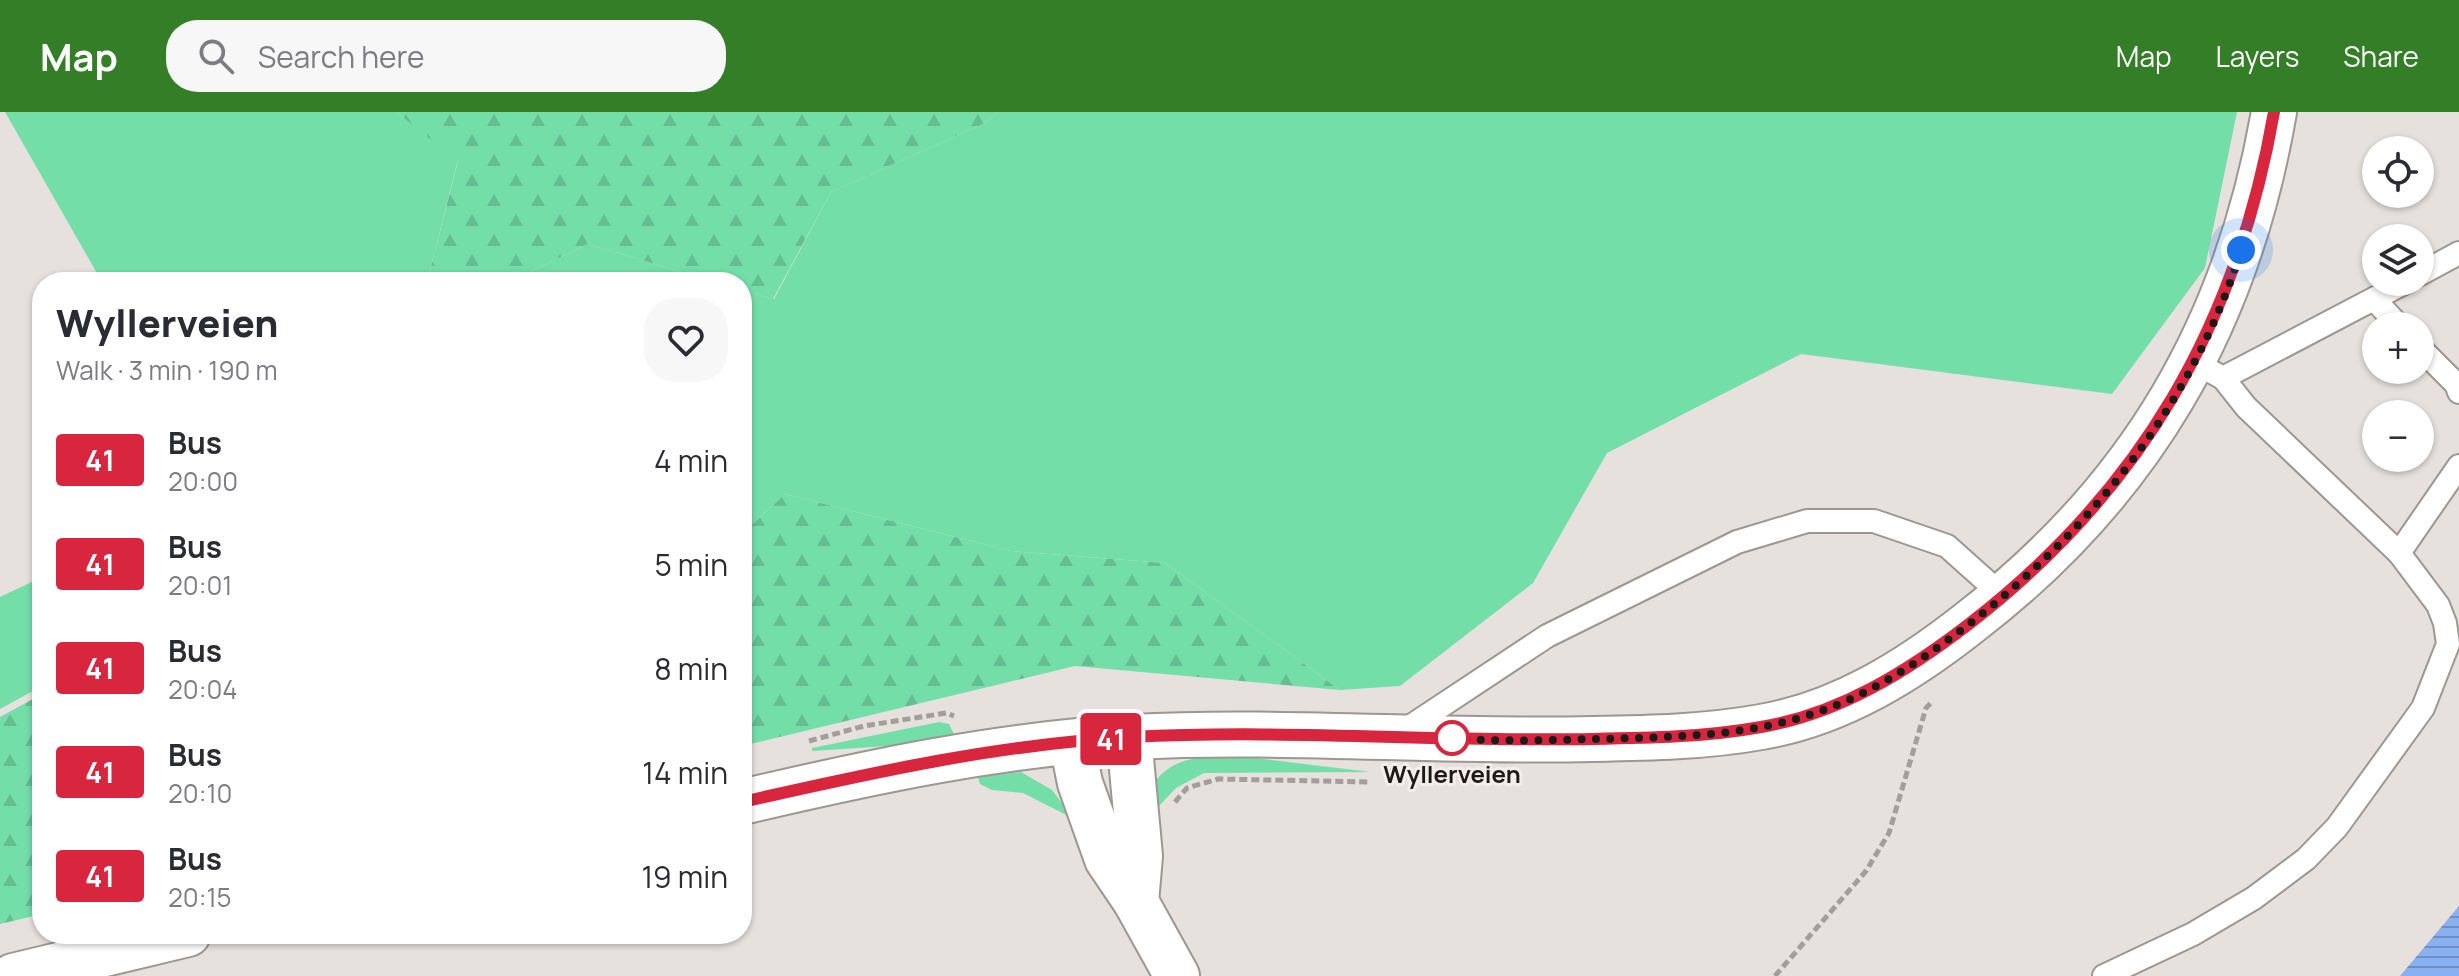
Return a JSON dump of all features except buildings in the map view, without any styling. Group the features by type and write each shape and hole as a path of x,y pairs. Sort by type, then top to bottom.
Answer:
{"street":[{"path":"752,800 885,769 1129,737 1614,739 1765,727 1816,713 1890,679 2004,597 2096,507 2153,432 2209,370 2233,274 2262,180 2274,112"},
{"path":"1129,737 1140,856 1136,902"},
{"path":"1072,743 1080,783 1107,859 1136,902 1177,976"},
{"path":"13,976 146,944"}],"lane":[{"path":"2434,266 2459,253"},
{"path":"2104,976 2193,934 2254,898 2306,859 2337,827 2375,779 2423,708 2448,644 2438,605 2399,553 2209,370 2380,296"},
{"path":"2374,299 2386,312"},
{"path":"2434,362 2456,384 2459,392"},
{"path":"2399,553 2459,466"},
{"path":"1394,737 1547,636 1737,542 1807,521 1874,521 1947,546 2004,597"}],"path":[{"path":"1775,976 1866,871 1889,833 1926,708"},
{"path":"809,741 864,726 946,713 959,721"},
{"path":"1171,808 1187,788 1218,779 1371,782"}],"green space":[{"path":"5,112 396,112 458,160 430,272 96,272"},
{"path":"396,112 998,112 985,123 831,192 773,299 752,293 752,272 682,272 588,244 530,272 430,272 458,161"},
{"path":"998,112 2237,112 2205,268 2112,394 1801,354 1607,453 1533,583 1400,686 1340,690 1165,563 1011,551 785,494 752,525 752,293 774,299 831,192 985,123"},
{"path":"588,244 682,272 530,272"},
{"path":"785,494 1011,551 1165,563 1340,690 1075,666 752,744 752,525"},
{"path":"32,582 32,691 0,709 0,597"},
{"path":"32,699 32,916 0,924 0,717"},
{"path":"939,722 949,724 955,736 903,745 812,751 812,748"},
{"path":"1197,758 1255,758 1370,772 1204,773 1176,788 1157,808 1151,788 1171,767"},
{"path":"1021,772 1052,790 1074,819 1023,793 992,790 980,784 978,777"}],"water":[{"path":"2459,906 2459,976 2400,976"}],"bus line":[{"name":"41","path":"752,800 885,769 1129,737 1312,735 1546,740 1707,734 1765,727 1816,713 1858,696 1949,640 2038,567 2096,507 2153,432 2195,362 2221,306 2262,180 2274,112"}],"place":[{"name":"Wyllerveien","path":"1452,738"}],"route":[{"path":"1452,738 1627,738 1765,727 1816,713 1890,679 1949,640 2004,597 2096,507 2153,432 2195,362 2221,306 2241,250"}]}
